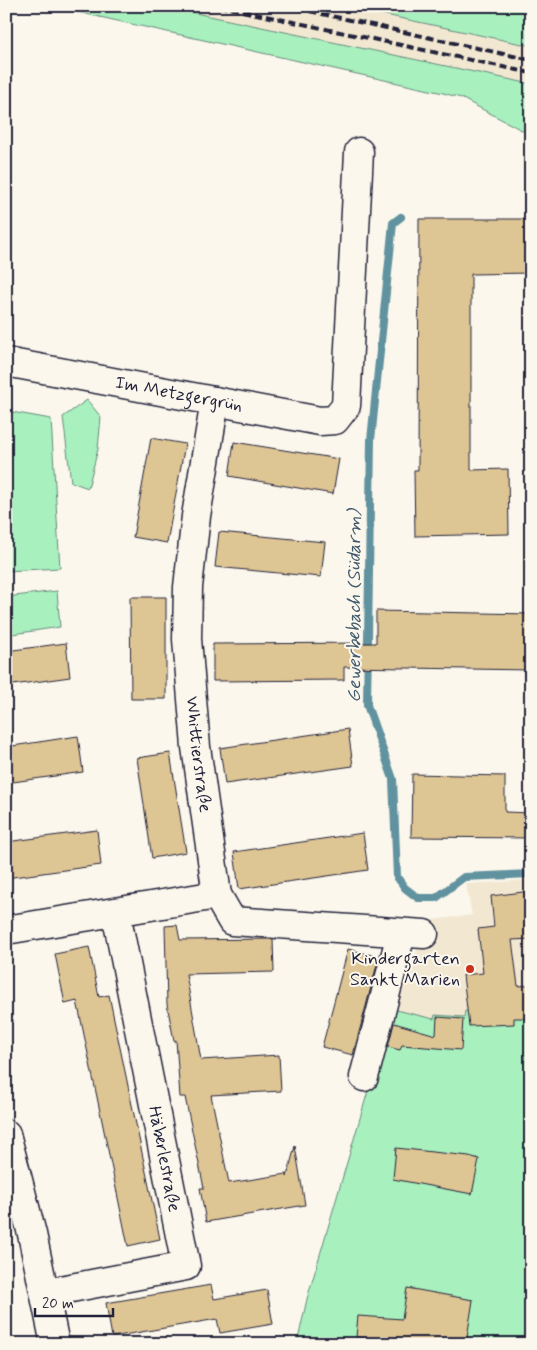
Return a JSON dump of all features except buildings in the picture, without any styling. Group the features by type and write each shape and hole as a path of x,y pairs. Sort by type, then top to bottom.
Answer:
{"street":[{"name":"Im Metzgergrün","path":"6,362 320,421 335,420 346,406 359,152"},
{"name":"Whittierstraße","path":"215,401 196,516 188,586 187,639 196,747 218,895 232,921 412,934 364,1077"},
{"path":"6,930 218,895"},
{"name":"Häberlestraße","path":"46,1293 186,1266 116,912"},
{"path":"6,1134 46,1293 55,1344"}],"shaded area":[{"path":"162,6 343,6 531,46 531,84"},
{"name":"Kindergarten Sankt Marien","path":"531,880 531,1005 465,1011 465,1017 435,1015 434,1019 392,1009 424,934 423,921 472,915 466,884"}],"green space":[{"path":"50,6 162,6 531,84 531,135 461,98 443,93"},
{"path":"343,6 531,6 531,46"},
{"path":"87,400 101,417 98,449 88,488 71,482 63,417"},
{"path":"6,411 51,419 60,568 6,571"},
{"path":"57,591 60,627 6,635 6,597"},
{"path":"531,1005 531,1344 297,1344 307,1299 392,1009 434,1019 435,1015 464,1017 465,1011 522,1009"}],"waterway":[{"name":"Gewerbebach (Südarm)","path":"401,217 393,223 371,440 367,705 393,779 397,877 405,888 418,898 436,898 464,877 531,874"}],"railway":[{"path":"219,6 531,73"},
{"path":"286,6 531,60"}],"place":[{"name":"Kindergarten Sankt Marien","path":"470,969"}]}
